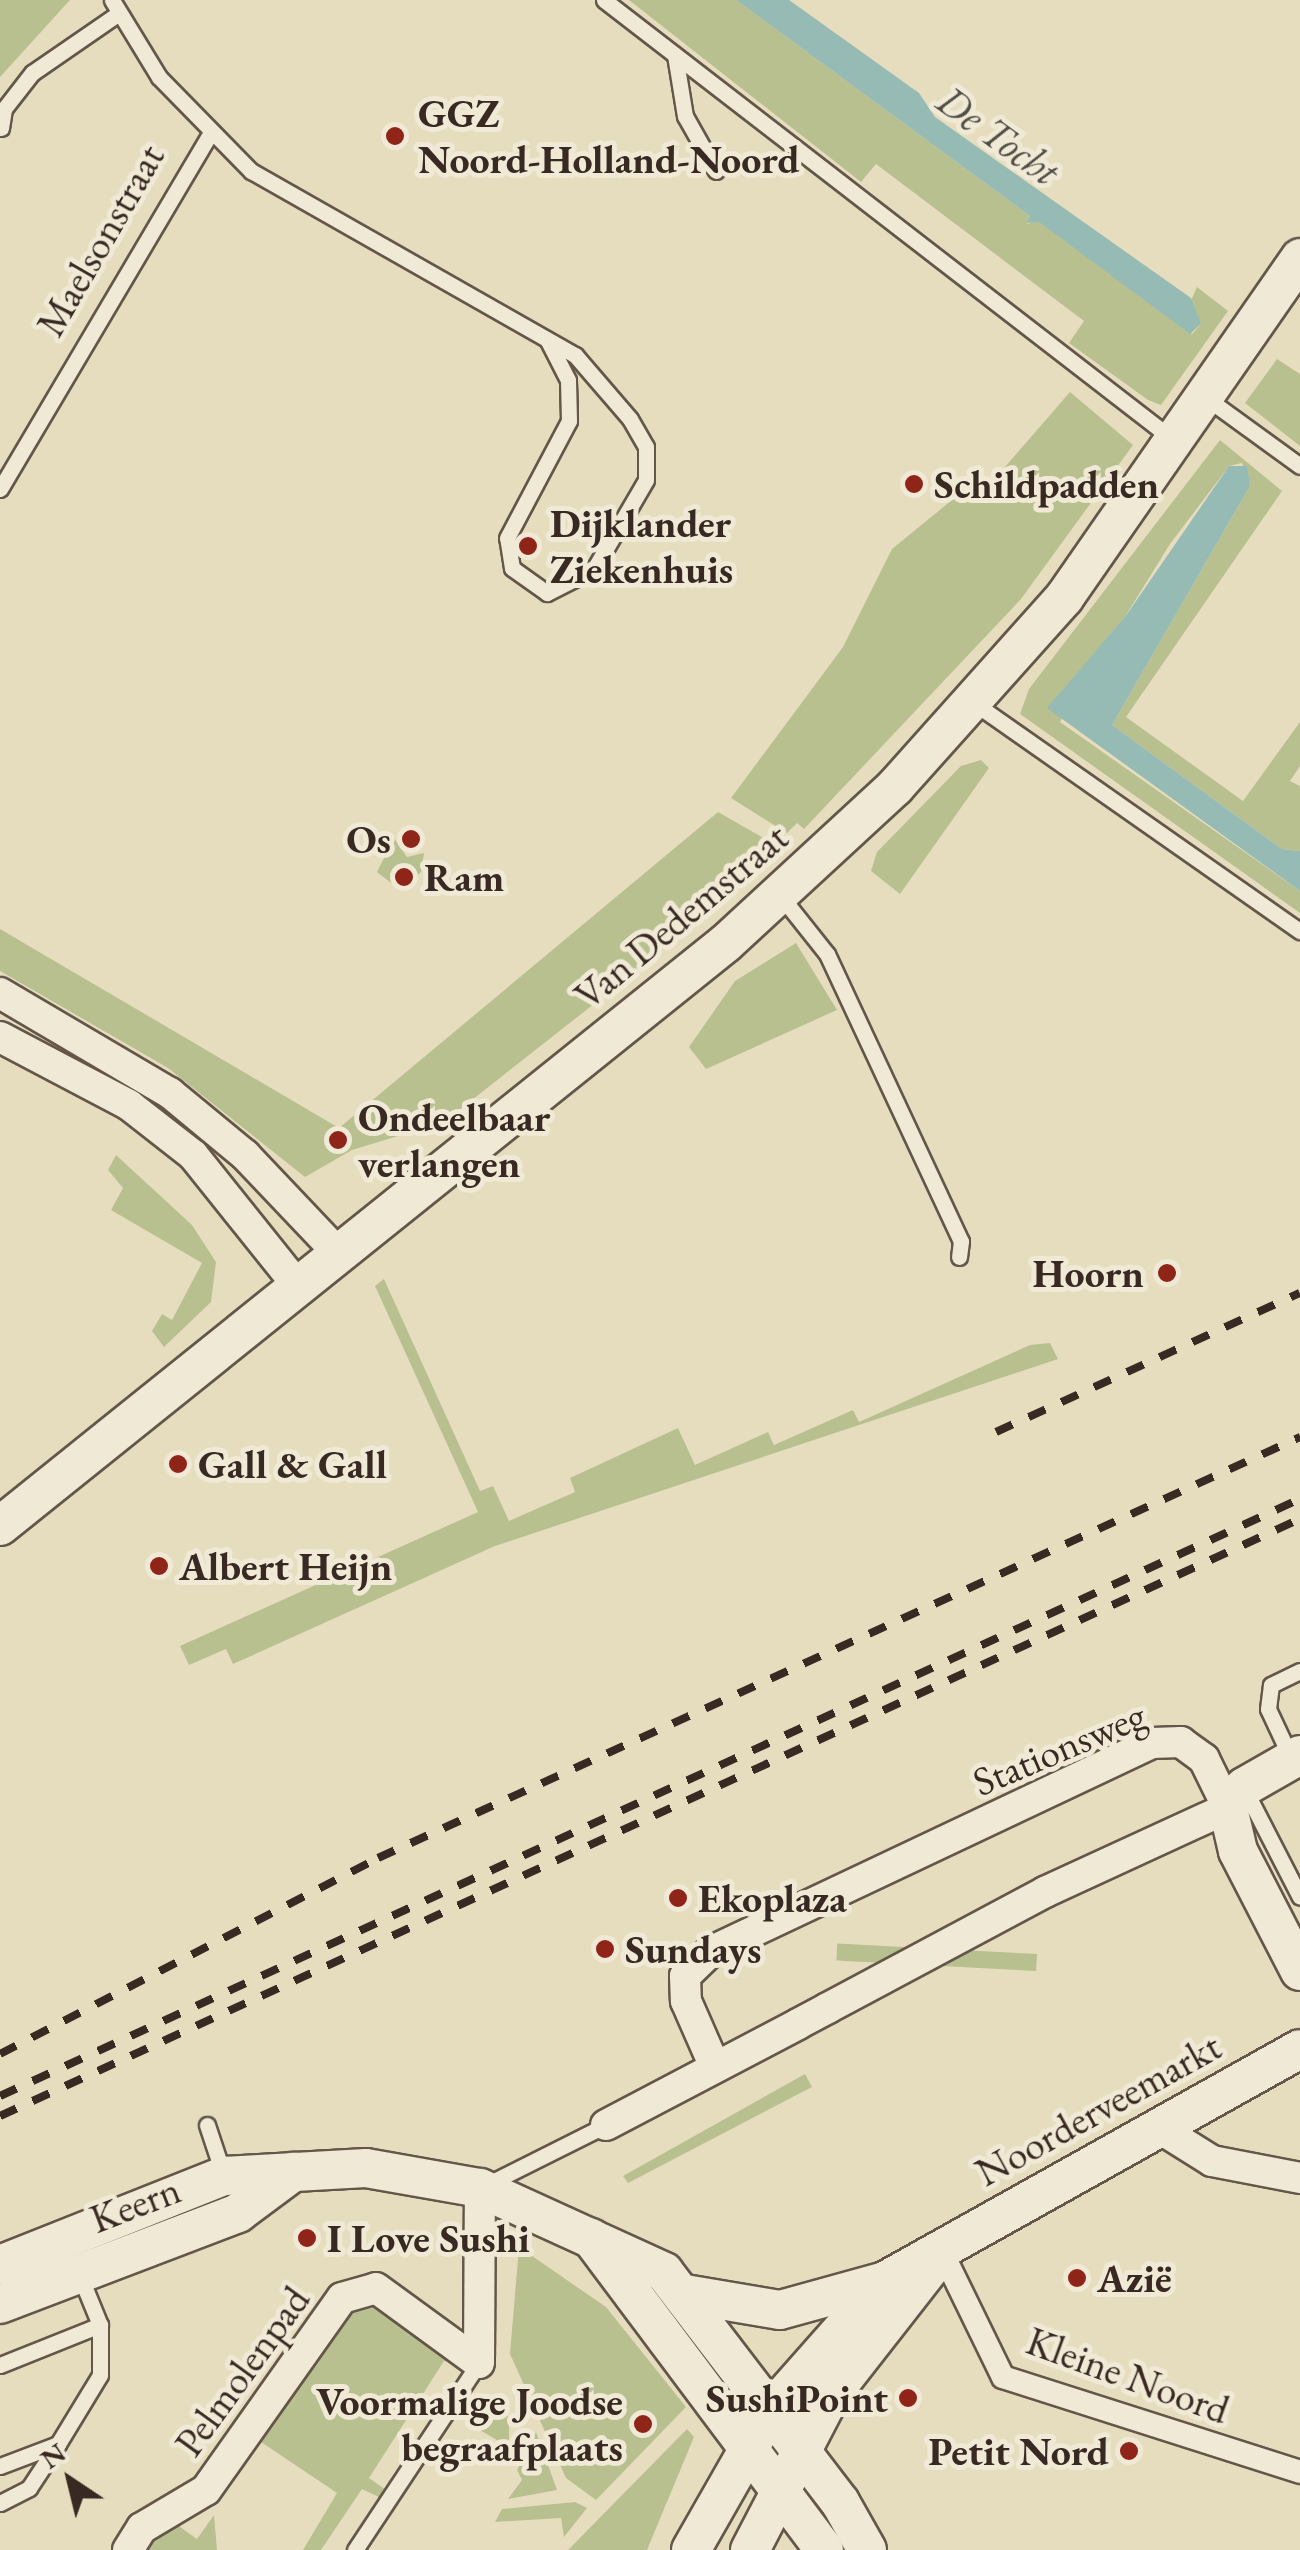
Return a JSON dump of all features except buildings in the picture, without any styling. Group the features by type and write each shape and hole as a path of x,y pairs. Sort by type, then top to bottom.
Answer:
{"street":[{"name":"Van Dedemstraat","path":"0,1526 780,895 974,702 1064,598 1300,258"},
{"path":"0,994 170,1093 245,1155 338,1254"},
{"path":"0,1037 129,1105 193,1155 298,1286"},
{"name":"Stationsweg","path":"715,2068 686,2001 685,1976 711,1951 1152,1743 1180,1742 1204,1759 1236,1797"},
{"path":"606,2125 1046,1892 1236,1797 1296,1757"},
{"path":"1236,1797 1238,1851 1300,1971"},
{"name":"Noorderveemarkt","path":"685,2294 780,2310 884,2281 1300,2049"},
{"path":"1156,2126 1212,2161 1300,2178"},
{"name":"Keern","path":"0,2265 224,2176 414,2171 480,2188 591,2238 644,2256 685,2294 800,2448 867,2550"},
{"name":"Keern","path":"0,2304 238,2213 293,2172"},
{"path":"479,2362 480,2188"},
{"name":"Keern","path":"591,2238 824,2550"},
{"name":"Noorderveemarkt","path":"750,2550 800,2448 942,2252"},
{"name":"Kleine Noord","path":"942,2252 1003,2377 1300,2472"},
{"name":"Noorderveemarkt","path":"692,2550 745,2447 771,2410 884,2281"},
{"name":"Pelmolenpad","path":"128,2550 142,2528 206,2490 342,2298 376,2288 479,2362"}],"lane":[{"path":"604,0 1175,440"},
{"path":"1,128 4,109 32,72 114,7"},
{"name":"Maelsonstraat","path":"114,7 208,134 251,171 575,355 630,419 646,447 646,480 594,569 547,593 512,568 507,538 569,421 568,380 548,342"},
{"path":"675,56 684,116 716,170"},
{"name":"Maelsonstraat","path":"0,489 208,134"},
{"path":"1205,398 1300,466"},
{"path":"974,702 1300,931"},
{"path":"780,895 841,982 961,1241 958,1256"},
{"path":"1296,1757 1268,1710 1271,1685 1300,1671"},
{"path":"1236,1797 1300,1898"},
{"path":"207,2125 224,2176"},
{"path":"480,2188 606,2125"},
{"path":"0,2504 28,2488 100,2375 100,2325 80,2274"},
{"path":"0,2365 100,2325"},
{"path":"355,2550 479,2362"},
{"path":"0,2466 58,2444"}],"green space":[{"path":"0,0 70,0 0,77"},
{"path":"629,0 736,0 1030,216 1027,224 1038,221 1192,334 1201,324 1188,307 1197,287 1228,311 1161,405 1148,400 1069,343 1084,321 876,164 861,182"},
{"path":"1277,359 1300,374 1300,446 1245,403"},
{"path":"1070,392 1133,445 1021,599 804,829 797,823 787,833 731,798 843,647 892,549 974,482 991,483"},
{"path":"1220,440 1282,491 1126,717 1243,801 1300,722 1300,766 1290,781 1300,786 1300,851 1282,849 1112,725 1250,486 1242,463 1229,466 1170,544 1060,722 1300,891 1300,913 1020,714 1029,689"},
{"path":"981,760 989,768 900,894 871,871 877,852 961,766"},
{"path":"718,812 774,844 770,860 753,875 743,865 685,915 693,926 444,1122 352,1150 305,1177 168,1068 0,971 0,929 339,1128"},
{"path":"394,838 407,857 424,853 421,872 400,890 377,872"},
{"path":"796,943 837,1010 706,1069 689,1047 735,981"},
{"path":"116,1155 192,1225 216,1262 211,1302 164,1347 152,1331 162,1314 172,1320 202,1263 111,1210 123,1188 108,1170"},
{"path":"384,1279 480,1491 493,1486 509,1521 575,1492 570,1478 678,1428 695,1465 768,1432 774,1445 853,1410 859,1422 1030,1345 1050,1343 1058,1359 495,1546 233,1664 226,1649 189,1665 180,1646 478,1512 375,1286"},
{"path":"837,1944 1037,1954 1036,1971 836,1961"},
{"path":"805,2074 812,2087 628,2183 623,2176"},
{"path":"519,2247 606,2307 686,2407 596,2500 566,2478 510,2354"},
{"path":"376,2306 466,2367 444,2361 369,2478 386,2490 381,2498 362,2489 321,2550 303,2550 337,2493 261,2442 350,2312"},
{"path":"478,2407 509,2416 509,2447 466,2422"},
{"path":"687,2429 694,2437 647,2550 568,2550"},
{"path":"536,2432 557,2490 508,2499 522,2480 517,2470"},
{"path":"575,2502 587,2508 564,2537 561,2518 495,2522 502,2509"},
{"path":"214,2515 217,2550 144,2550 176,2524 197,2539"}],"water":[{"path":"736,0 789,0 919,93 935,117 1191,298 1201,324 1190,334 1039,222 1027,223 1030,216"},
{"path":"1229,466 1247,466 1250,486 1112,725 1282,849 1300,851 1300,891 1047,708 1125,617"}],"railway":[{"path":"996,1432 1300,1293"},
{"path":"0,2054 378,1858 1300,1437"},
{"path":"0,2096 1300,1499"},
{"path":"0,2116 1300,1519"}],"place":[{"name":"GGZ Noord-Holland-Noord","path":"395,136"},
{"name":"Schildpadden","path":"914,484"},
{"name":"Dijklander Ziekenhuis","path":"528,546"},
{"name":"Os","path":"411,839"},
{"name":"Ram","path":"404,877"},
{"name":"Ondeelbaar verlangen","path":"338,1140"},
{"name":"Hoorn","path":"1167,1273"},
{"name":"Gall & Gall","path":"178,1464"},
{"name":"Albert Heijn","path":"159,1566"},
{"name":"Ekoplaza","path":"678,1898"},
{"name":"Sundays","path":"605,1949"},
{"name":"I Love Sushi","path":"307,2238"},
{"name":"Azië","path":"1077,2278"},
{"name":"SushiPoint","path":"908,2398"},
{"name":"Voormalige Joodse begraafplaats","path":"643,2424"},
{"name":"Petit Nord","path":"1129,2451"}],"water label":[{"name":"De Tocht","path":"998,136"}]}
